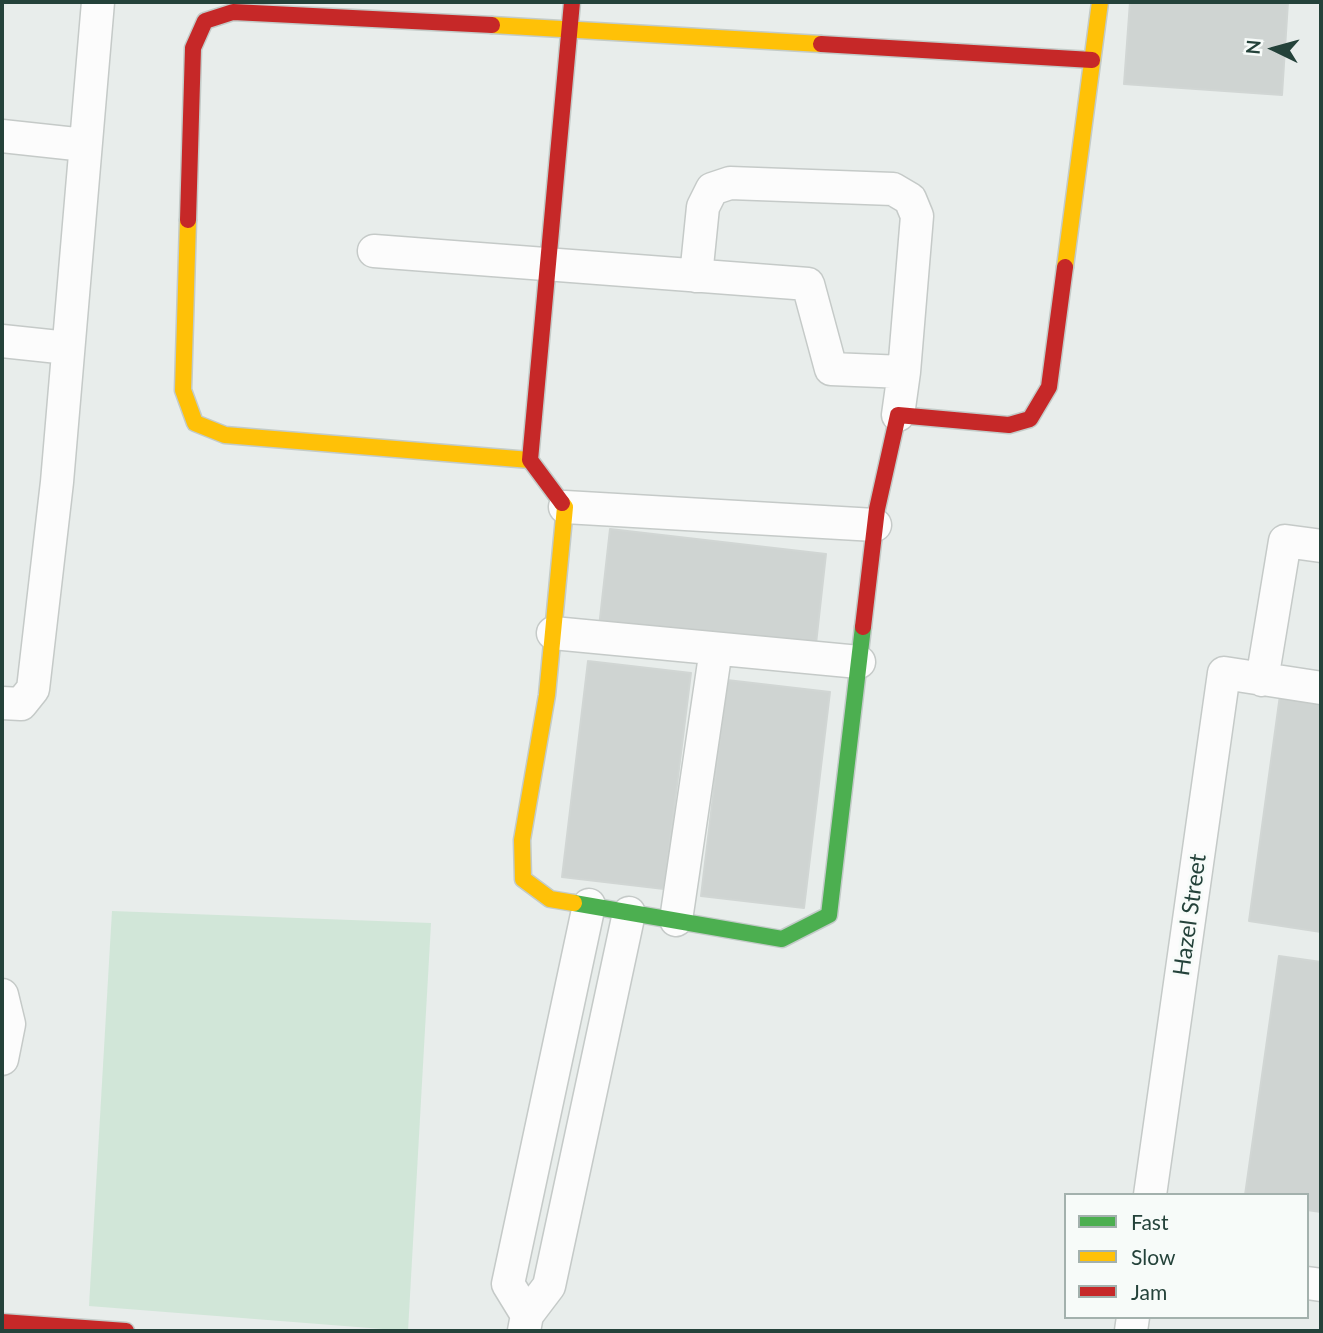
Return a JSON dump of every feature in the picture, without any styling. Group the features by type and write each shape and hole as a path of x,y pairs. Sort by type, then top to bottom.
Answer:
{"street":[{"path":"2,703 21,704 33,689 57,482 98,2"},
{"path":"572,2 530,460 565,507 547,695 522,840 523,879 550,899 782,939 829,915 875,525 898,415 904,372 917,216 910,199 893,189 730,183 712,189 703,207 696,276"},
{"path":"898,415 1009,425 1030,419 1049,387 1100,2"},
{"path":"530,460 225,435 195,423 183,390 193,48 205,21 233,12 440,12 571,29 1092,60"},
{"path":"2,136 85,145"},
{"path":"374,251 808,284 831,369 904,372"},
{"path":"2,341 68,348"},
{"path":"565,507 875,525"},
{"path":"1262,680 1285,541 1321,546"},
{"path":"553,633 859,662"},
{"path":"676,920 716,649"},
{"name":"Hazel Street","path":"1150,1193 1224,673 1321,688"},
{"path":"525,1323 508,1284 589,905"},
{"path":"525,1323 549,1286 629,913"},
{"path":"2,995 9,1024 2,1059"},
{"path":"2,1322 126,1331"}],"green space":[{"path":"112,911 431,923 408,1331 89,1306"}],"building":[{"path":"1130,2 1288,2 1282,95 1124,84"},
{"path":"610,529 826,554 815,653 599,627"},
{"path":"588,661 691,673 664,889 562,877"},
{"path":"727,680 830,692 804,908 701,896"},
{"path":"1281,688 1321,694 1321,932 1249,921"},
{"path":"1279,956 1321,962 1321,1212 1309,1210 1309,1193 1245,1193"}],"traffic: fast":[{"path":"574,903 782,939 829,915 863,627"}],"traffic: slow":[{"path":"1065,267 1100,2"},
{"path":"492,25 821,44"},
{"path":"188,220 183,390 195,423 225,435 530,460"},
{"path":"562,503 565,507 547,695 522,840 523,879 550,899 574,903"}],"traffic: jam":[{"path":"562,503 530,460 572,2"},
{"path":"188,220 193,48 205,21 233,12 492,25"},
{"path":"821,44 1092,60"},
{"path":"863,627 877,509 898,415 1009,425 1030,419 1049,387 1065,267"},
{"path":"2,1322 126,1331"}]}
